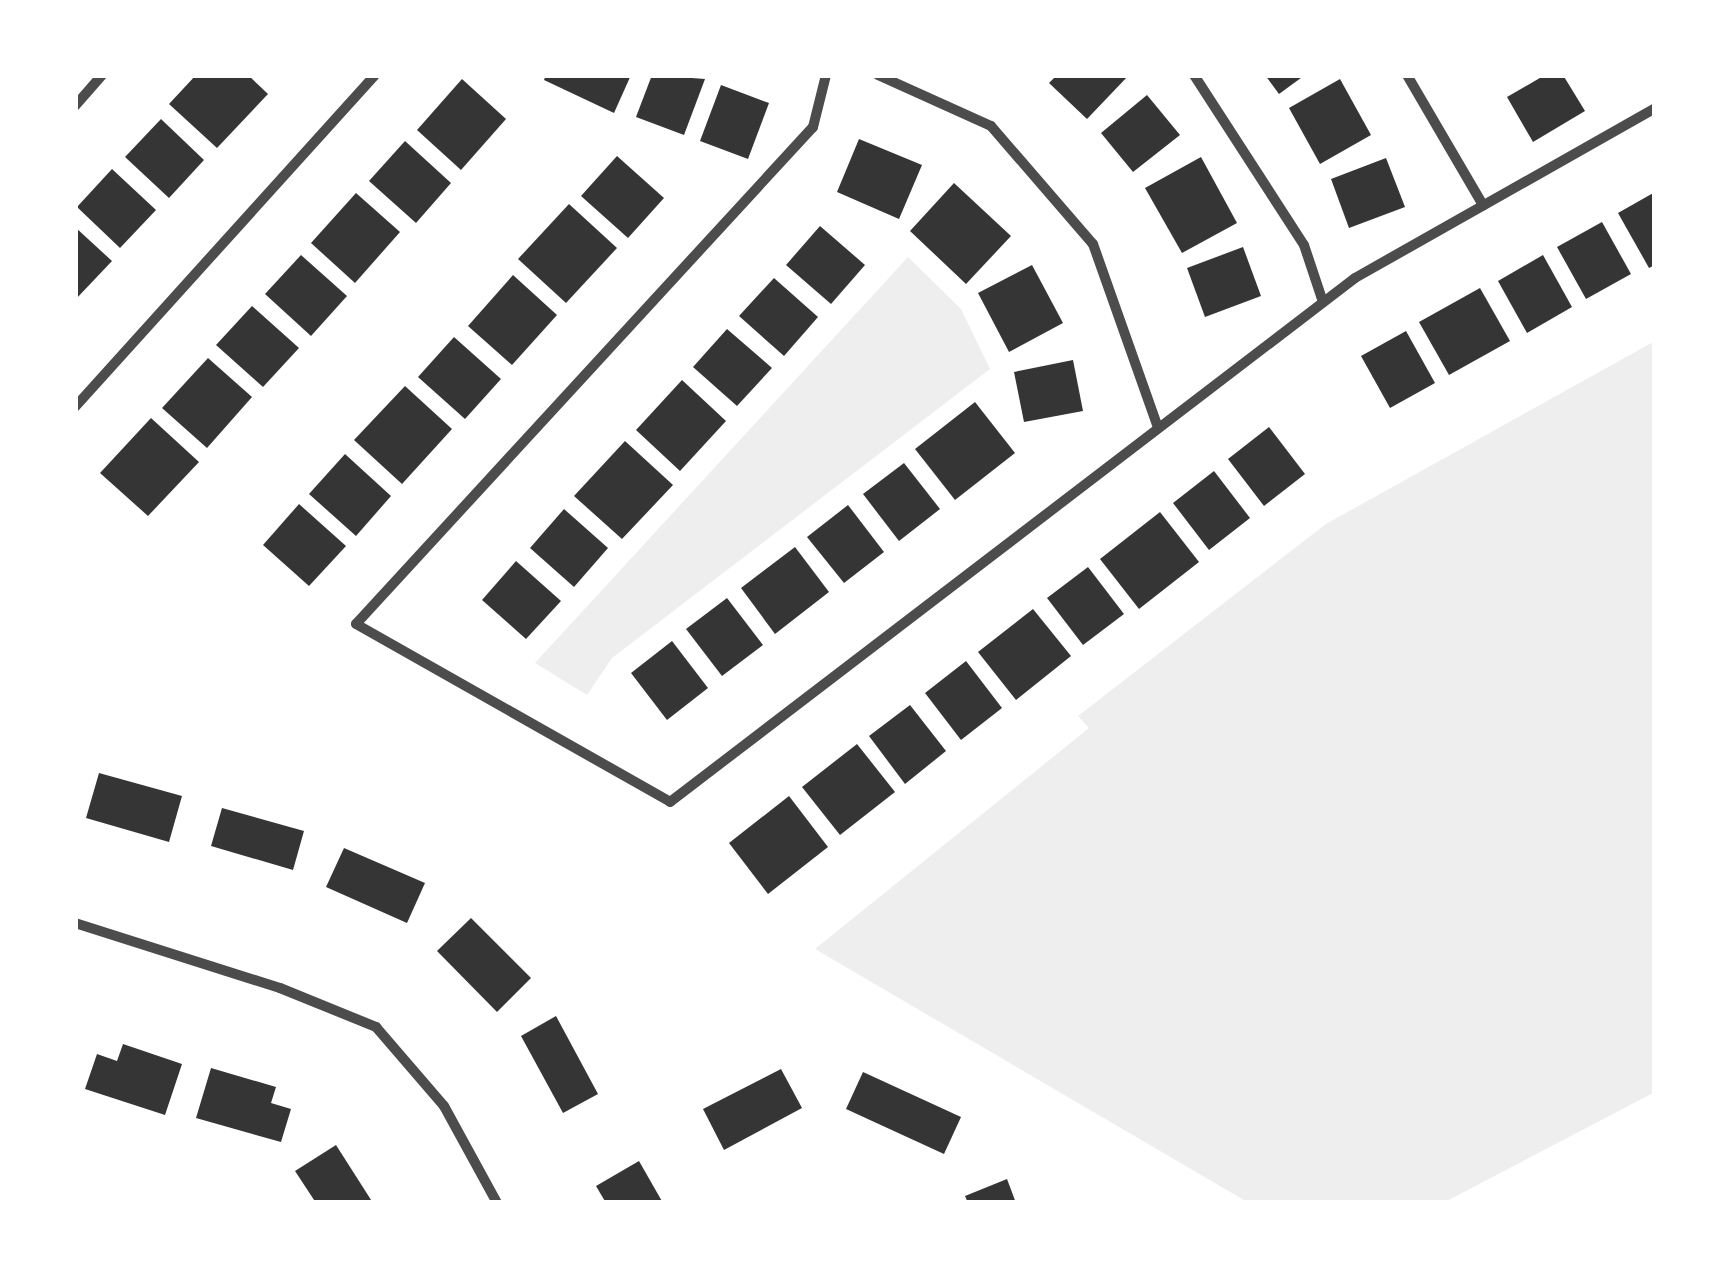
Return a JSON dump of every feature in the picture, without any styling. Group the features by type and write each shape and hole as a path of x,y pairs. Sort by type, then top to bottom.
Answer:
{"street":[{"path":"75,106 102,75"},
{"path":"75,407 376,75"},
{"path":"826,75 813,127 356,624 670,802 1323,302 1655,108"},
{"path":"878,75 990,126 1093,244 1158,428"},
{"path":"1194,75 1304,245 1323,302"},
{"path":"1407,75 1483,206"},
{"path":"75,923 280,988 376,1027 444,1106 497,1203"}],"shaded area":[{"path":"908,257 961,309 990,369 612,658 587,695 535,663"},
{"path":"1655,341 1655,1092 1443,1203 1249,1203 815,949 1089,728 1078,716 1326,524"}],"building":[{"path":"196,75 248,75 268,94 217,148 169,104"},
{"path":"546,75 631,75 614,113 544,80"},
{"path":"652,75 705,79 684,135 636,117"},
{"path":"1057,75 1129,75 1087,119 1049,83"},
{"path":"1265,75 1305,75 1279,94"},
{"path":"1545,75 1563,75 1585,111 1533,142 1507,97"},
{"path":"462,79 506,119 461,170 417,130"},
{"path":"1340,79 1371,135 1320,164 1289,108"},
{"path":"721,85 769,103 748,159 700,141"},
{"path":"1147,95 1180,135 1133,172 1101,133"},
{"path":"161,119 204,160 169,198 125,157"},
{"path":"859,139 922,165 899,219 837,192"},
{"path":"405,141 451,183 416,223 369,181"},
{"path":"617,156 664,198 628,238 581,196"},
{"path":"1201,157 1237,223 1182,253 1145,188"},
{"path":"1386,158 1405,207 1349,228 1331,179"},
{"path":"112,169 156,210 120,248 77,207"},
{"path":"954,183 1011,236 966,284 910,231"},
{"path":"1655,192 1655,265 1649,268 1618,213"},
{"path":"356,193 400,232 355,283 311,243"},
{"path":"569,204 617,248 566,303 518,259"},
{"path":"1602,222 1631,274 1586,299 1557,247"},
{"path":"820,226 865,265 831,304 786,265"},
{"path":"75,227 112,261 75,300"},
{"path":"1243,247 1261,296 1205,317 1187,268"},
{"path":"301,255 347,296 311,336 265,294"},
{"path":"1543,255 1572,307 1527,333 1498,281"},
{"path":"1032,265 1063,323 1009,352 978,293"},
{"path":"513,275 557,315 512,365 468,326"},
{"path":"774,278 818,317 784,356 739,316"},
{"path":"1480,288 1510,341 1449,375 1419,322"},
{"path":"252,306 299,348 263,387 216,345"},
{"path":"727,329 772,368 737,406 693,367"},
{"path":"1406,331 1435,383 1390,408 1361,356"},
{"path":"454,337 501,379 465,419 418,377"},
{"path":"208,358 252,397 207,448 162,408"},
{"path":"1073,360 1083,411 1024,422 1014,372"},
{"path":"682,380 726,421 680,471 636,430"},
{"path":"405,386 452,429 402,484 354,440"},
{"path":"975,402 1015,453 955,500 915,449"},
{"path":"151,418 199,462 148,516 100,473"},
{"path":"1269,427 1305,474 1264,506 1228,459"},
{"path":"625,441 673,485 622,539 574,496"},
{"path":"345,454 391,496 356,536 309,494"},
{"path":"904,463 940,509 899,541 863,494"},
{"path":"1214,471 1250,518 1209,550 1173,503"},
{"path":"299,504 346,546 309,586 263,545"},
{"path":"848,505 884,552 844,583 807,537"},
{"path":"564,509 608,548 574,587 530,548"},
{"path":"1160,512 1199,562 1139,609 1100,559"},
{"path":"795,547 829,592 775,634 741,588"},
{"path":"516,561 561,601 526,639 482,600"},
{"path":"1088,567 1124,614 1083,645 1047,598"},
{"path":"727,598 763,645 722,676 686,629"},
{"path":"1033,609 1071,656 1016,700 978,652"},
{"path":"672,641 708,688 667,720 631,673"},
{"path":"966,661 1002,708 961,740 925,693"},
{"path":"910,705 946,751 905,784 869,736"},
{"path":"857,744 895,792 840,835 802,787"},
{"path":"99,773 182,796 169,842 86,818"},
{"path":"789,796 828,847 768,894 729,843"},
{"path":"222,808 304,831 293,870 211,846"},
{"path":"344,848 425,883 407,923 326,887"},
{"path":"471,918 531,978 497,1012 437,951"},
{"path":"556,1016 598,1094 563,1113 521,1036"},
{"path":"123,1044 182,1064 165,1115 85,1089 97,1054 117,1061"},
{"path":"211,1068 276,1087 271,1103 291,1109 281,1142 196,1118"},
{"path":"781,1069 802,1108 724,1150 703,1109"},
{"path":"863,1072 961,1117 944,1154 846,1109"},
{"path":"336,1145 373,1203 316,1203 295,1171"},
{"path":"639,1161 663,1203 606,1203 596,1186"},
{"path":"1007,1179 1016,1203 968,1203 965,1196"}]}
